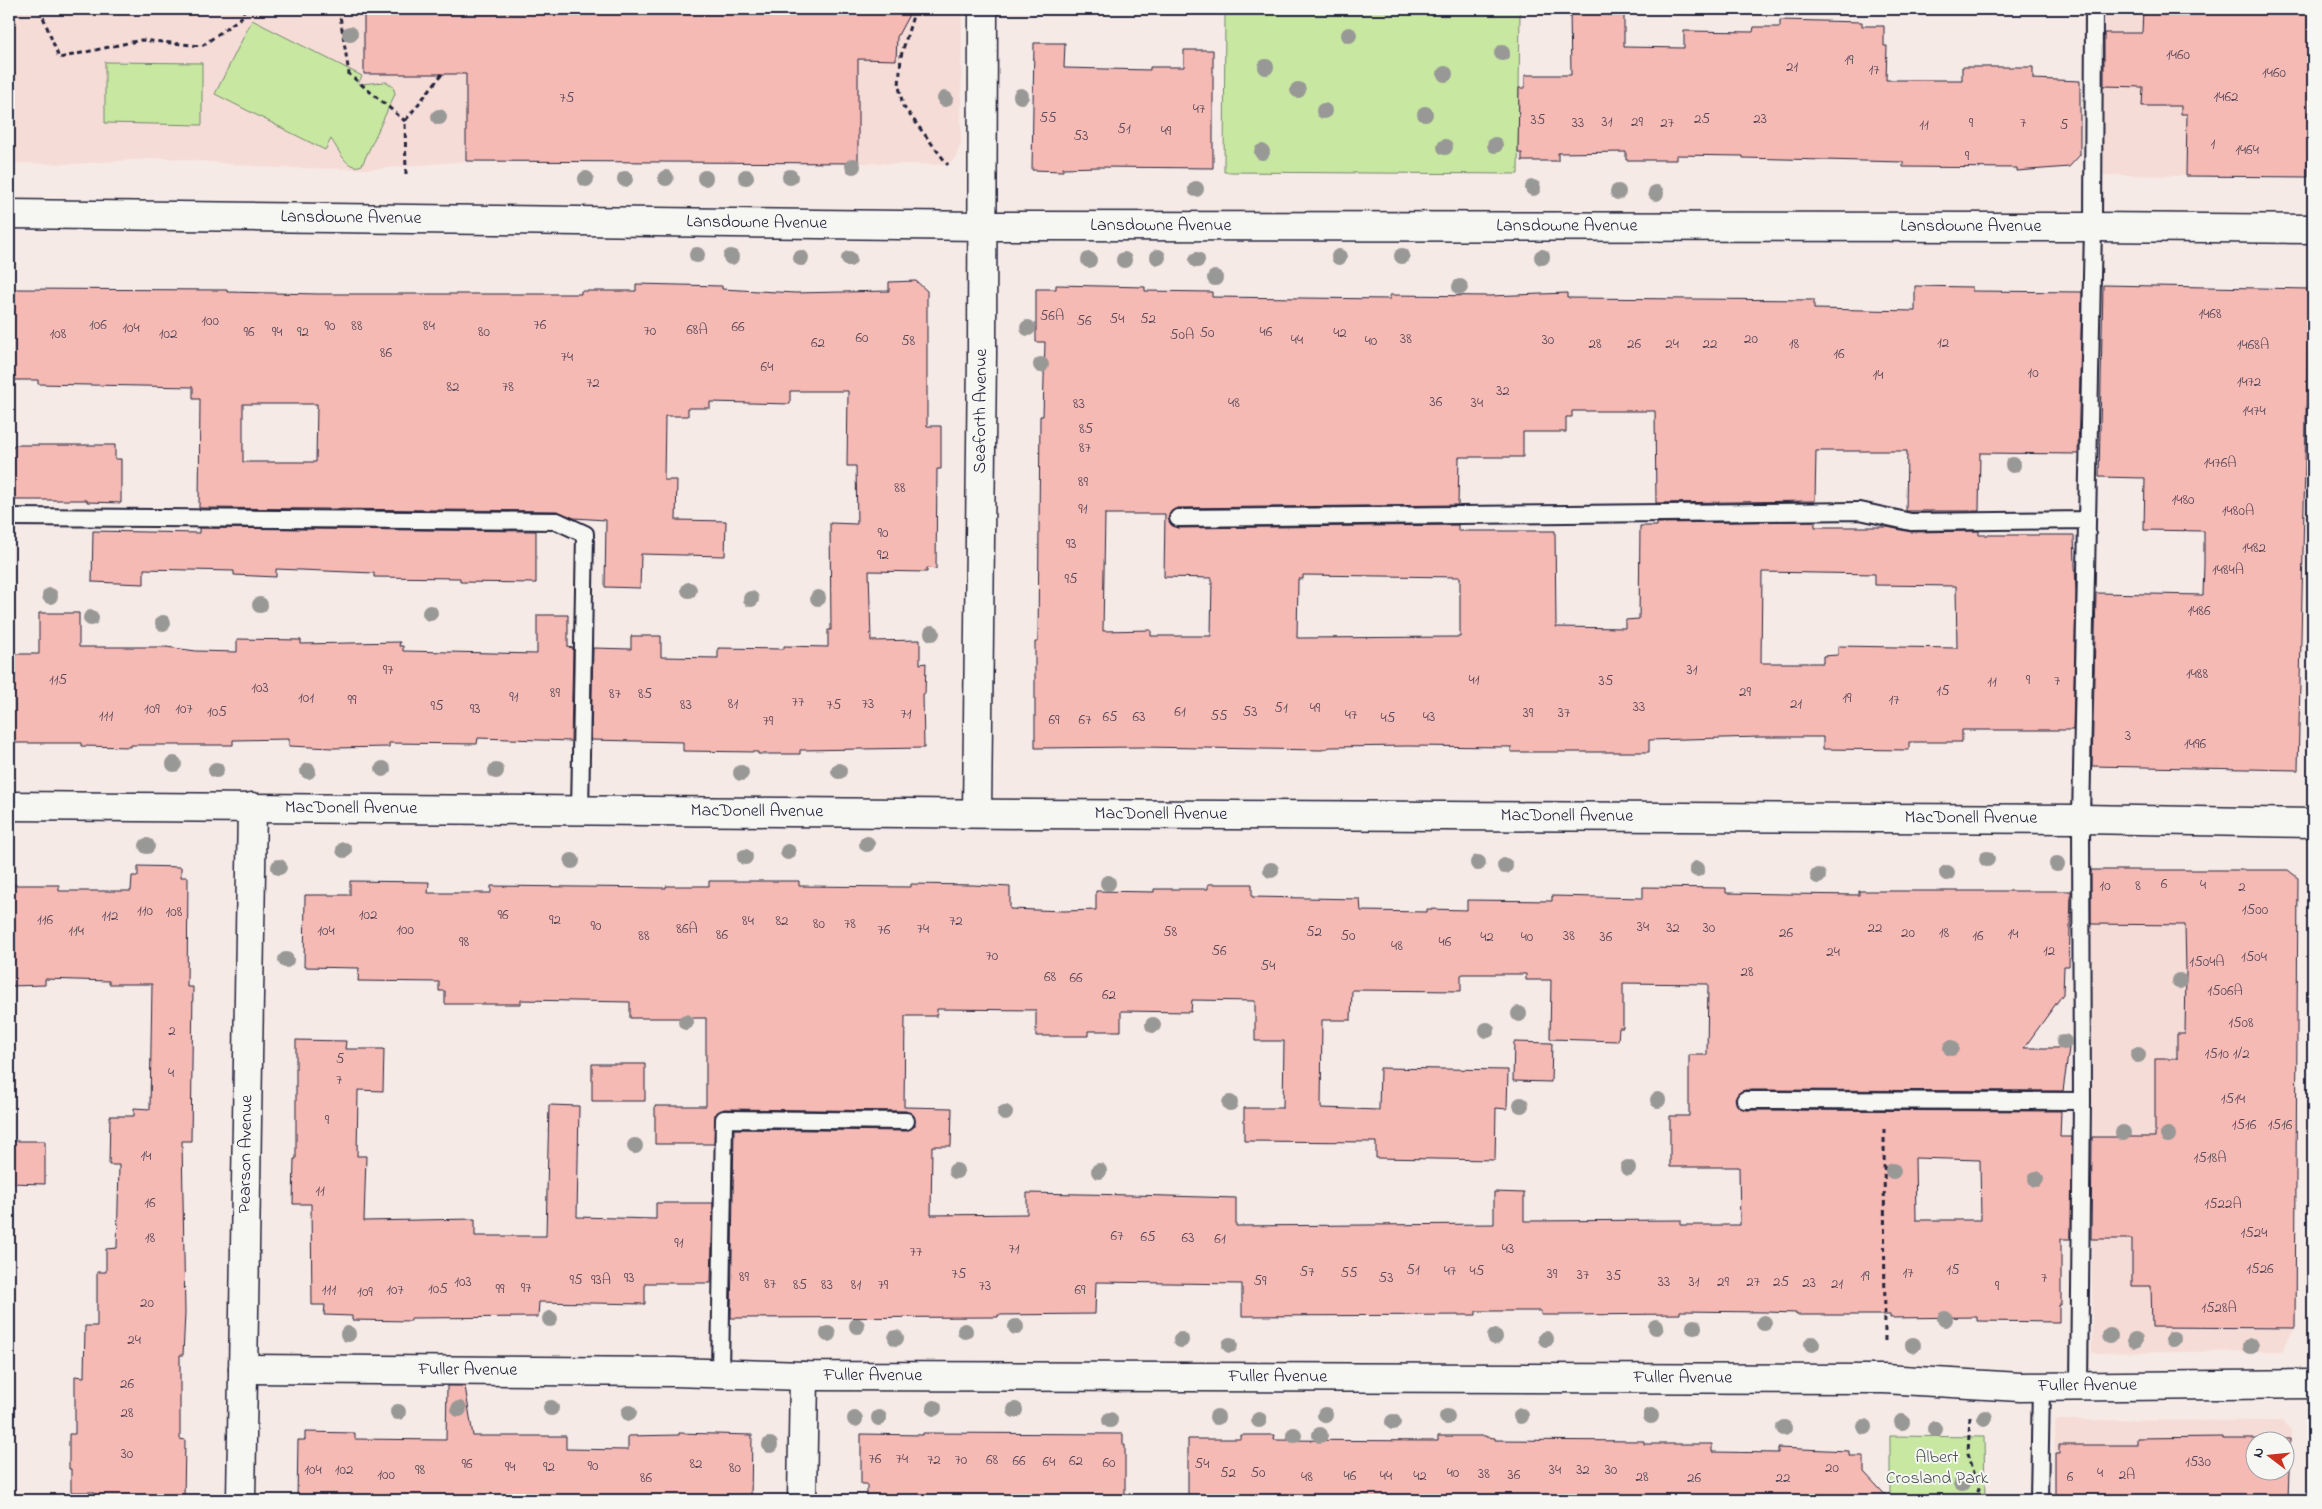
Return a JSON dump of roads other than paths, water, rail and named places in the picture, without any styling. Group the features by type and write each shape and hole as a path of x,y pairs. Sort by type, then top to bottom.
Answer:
{"street":[{"name":"Seaforth Avenue","path":"977,813 983,9"},
{"name":"Lansdowne Avenue","path":"9,214 982,226 2093,227 2313,229"},
{"name":"MacDonell Avenue","path":"9,806 2081,819 2313,823"},
{"name":"Pearson Avenue","path":"241,1500 252,807"},
{"name":"Fuller Avenue","path":"243,1368 720,1373 804,1376 1884,1379 2030,1386 2313,1384"},
{"path":"802,1500 804,1376"}],"lane":[{"path":"2079,1385 2082,1101 2081,819 2093,227 2094,9"},
{"path":"1178,518 1860,511 1911,522 2086,520"},
{"path":"9,517 557,521 585,534 580,811"},
{"path":"1745,1100 2082,1101"},
{"path":"720,1373 724,1119 906,1121"},
{"path":"2030,1386 2039,1500"}],"park label":[{"name":"Albert Crosland Park","path":"1937,1468"}]}
